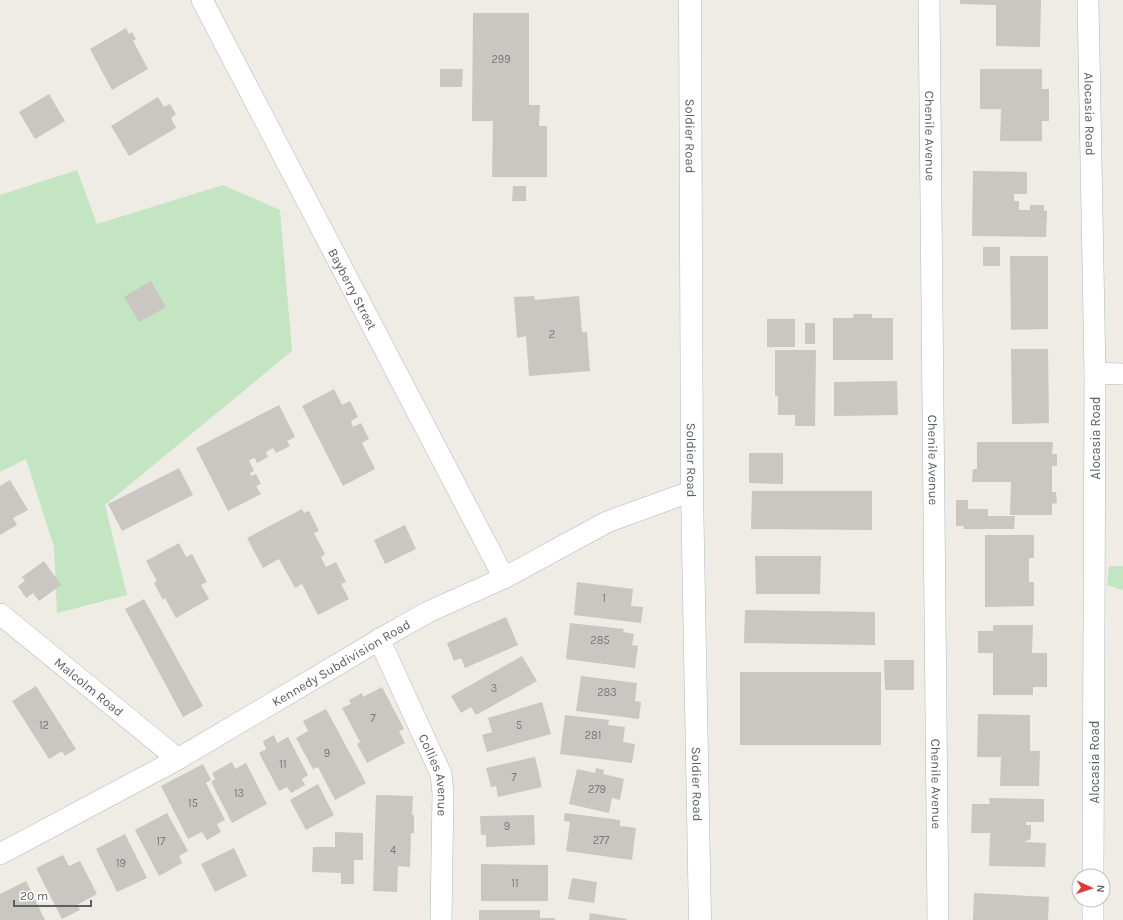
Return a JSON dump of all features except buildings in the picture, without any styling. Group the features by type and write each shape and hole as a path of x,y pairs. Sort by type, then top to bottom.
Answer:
{"main road":[{"name":"Soldier Road","path":"690,0 692,491 700,920"}],"street":[{"name":"Bayberry Street","path":"202,0 504,578"},
{"name":"Chenile Avenue","path":"929,0 938,920"},
{"name":"Alocasia Road","path":"1088,0 1095,373 1093,868"},
{"path":"1095,373 1123,374"},
{"name":"Kennedy Subdivision Road","path":"0,854 178,759 428,612 504,578 607,522 692,491"},
{"name":"Malcolm Road","path":"0,614 178,759"},
{"name":"Collies Avenue","path":"379,640 441,774 443,793 441,920"},
{"path":"1093,908 1093,920"}],"green space":[{"path":"77,170 97,224 223,185 280,210 292,351 105,505 127,595 57,613 54,547 26,459 0,472 0,195"},
{"path":"1109,566 1123,566 1123,590 1107,585"}]}
